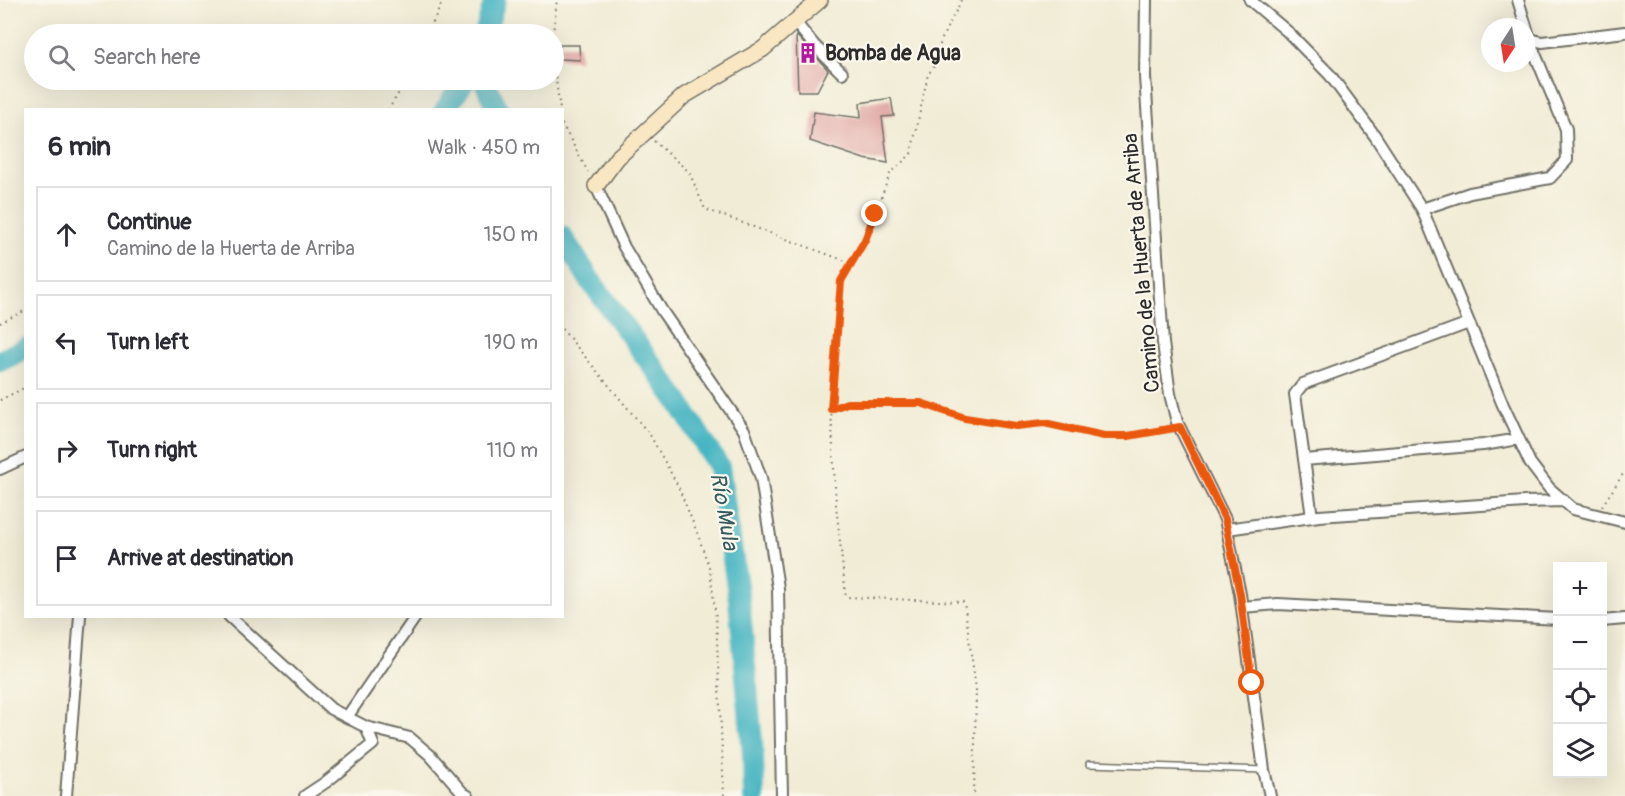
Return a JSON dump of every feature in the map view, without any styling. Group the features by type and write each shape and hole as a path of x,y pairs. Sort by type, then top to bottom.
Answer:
{"main road":[{"path":"596,186 617,158 684,96 763,49 820,0"}],"street":[{"name":"Camino de la Huerta de Arriba","path":"1146,0 1145,77 1163,343 1170,394 1180,427 1225,519 1242,607 1264,770 1270,796"},
{"path":"1250,0 1288,32 1330,75 1376,136 1422,209 1530,463 1549,488 1573,509 1625,522"},
{"path":"1518,0 1524,18"},
{"path":"795,22 842,73"},
{"path":"1535,40 1542,42 1625,32"},
{"path":"1422,209 1470,193 1550,178 1568,160 1566,129 1535,52"},
{"path":"596,186 624,247 657,302 744,430 761,478 778,588 782,796"},
{"path":"1312,517 1295,394 1303,384 1469,322"},
{"path":"1304,460 1483,445 1519,439"},
{"path":"0,469 24,458"},
{"path":"1227,529 1312,517 1564,501"},
{"path":"1242,607 1278,604 1553,619"},
{"path":"66,796 80,618"},
{"path":"231,618 331,709 366,727 410,738 430,754 468,796"},
{"path":"347,717 415,618"},
{"path":"1607,621 1625,619"},
{"path":"305,796 373,744 366,727"}],"lane":[{"path":"1089,764 1264,770"}],"path":[{"path":"432,24 443,0"},
{"path":"554,24 557,0"},
{"path":"961,0 941,41 937,65 928,74 912,154 890,174 865,240 841,281 831,409 836,505 846,597 964,602 975,689 974,796"},
{"path":"389,108 401,90"},
{"path":"557,90 560,108"},
{"path":"564,127 596,186"},
{"path":"644,132 689,172 705,209 851,263"},
{"path":"0,323 24,311"},
{"path":"564,331 650,435 678,486 698,535 710,570 716,618 724,796"},
{"path":"0,400 24,388"},
{"path":"831,409 847,403 921,403 965,418 1016,426 1044,423 1104,436 1128,436 1180,427"},
{"path":"1596,515 1625,471"}],"building":[{"name":"Bomba de Agua","path":"796,35 828,70 817,91 798,91"},
{"path":"564,45 579,45 580,60 564,59"},
{"path":"891,98 894,116 882,117 888,163 864,159 810,141 814,112 861,118 860,103"}],"waterway":[{"path":"488,24 495,0"},
{"path":"446,108 458,90"},
{"name":"Río Mula","path":"489,90 497,108"},
{"name":"Río Mula","path":"564,240 590,280 676,398 719,467 739,599 753,754 754,796"},
{"path":"0,361 24,349"}],"place":[{"name":"Bomba de Agua","path":"808,53"}],"route":[{"path":"875,214 865,240 841,281 831,409 847,403 921,403 965,418 1016,426 1044,423 1104,436 1128,436 1180,427 1225,519 1240,594 1252,683"}]}
